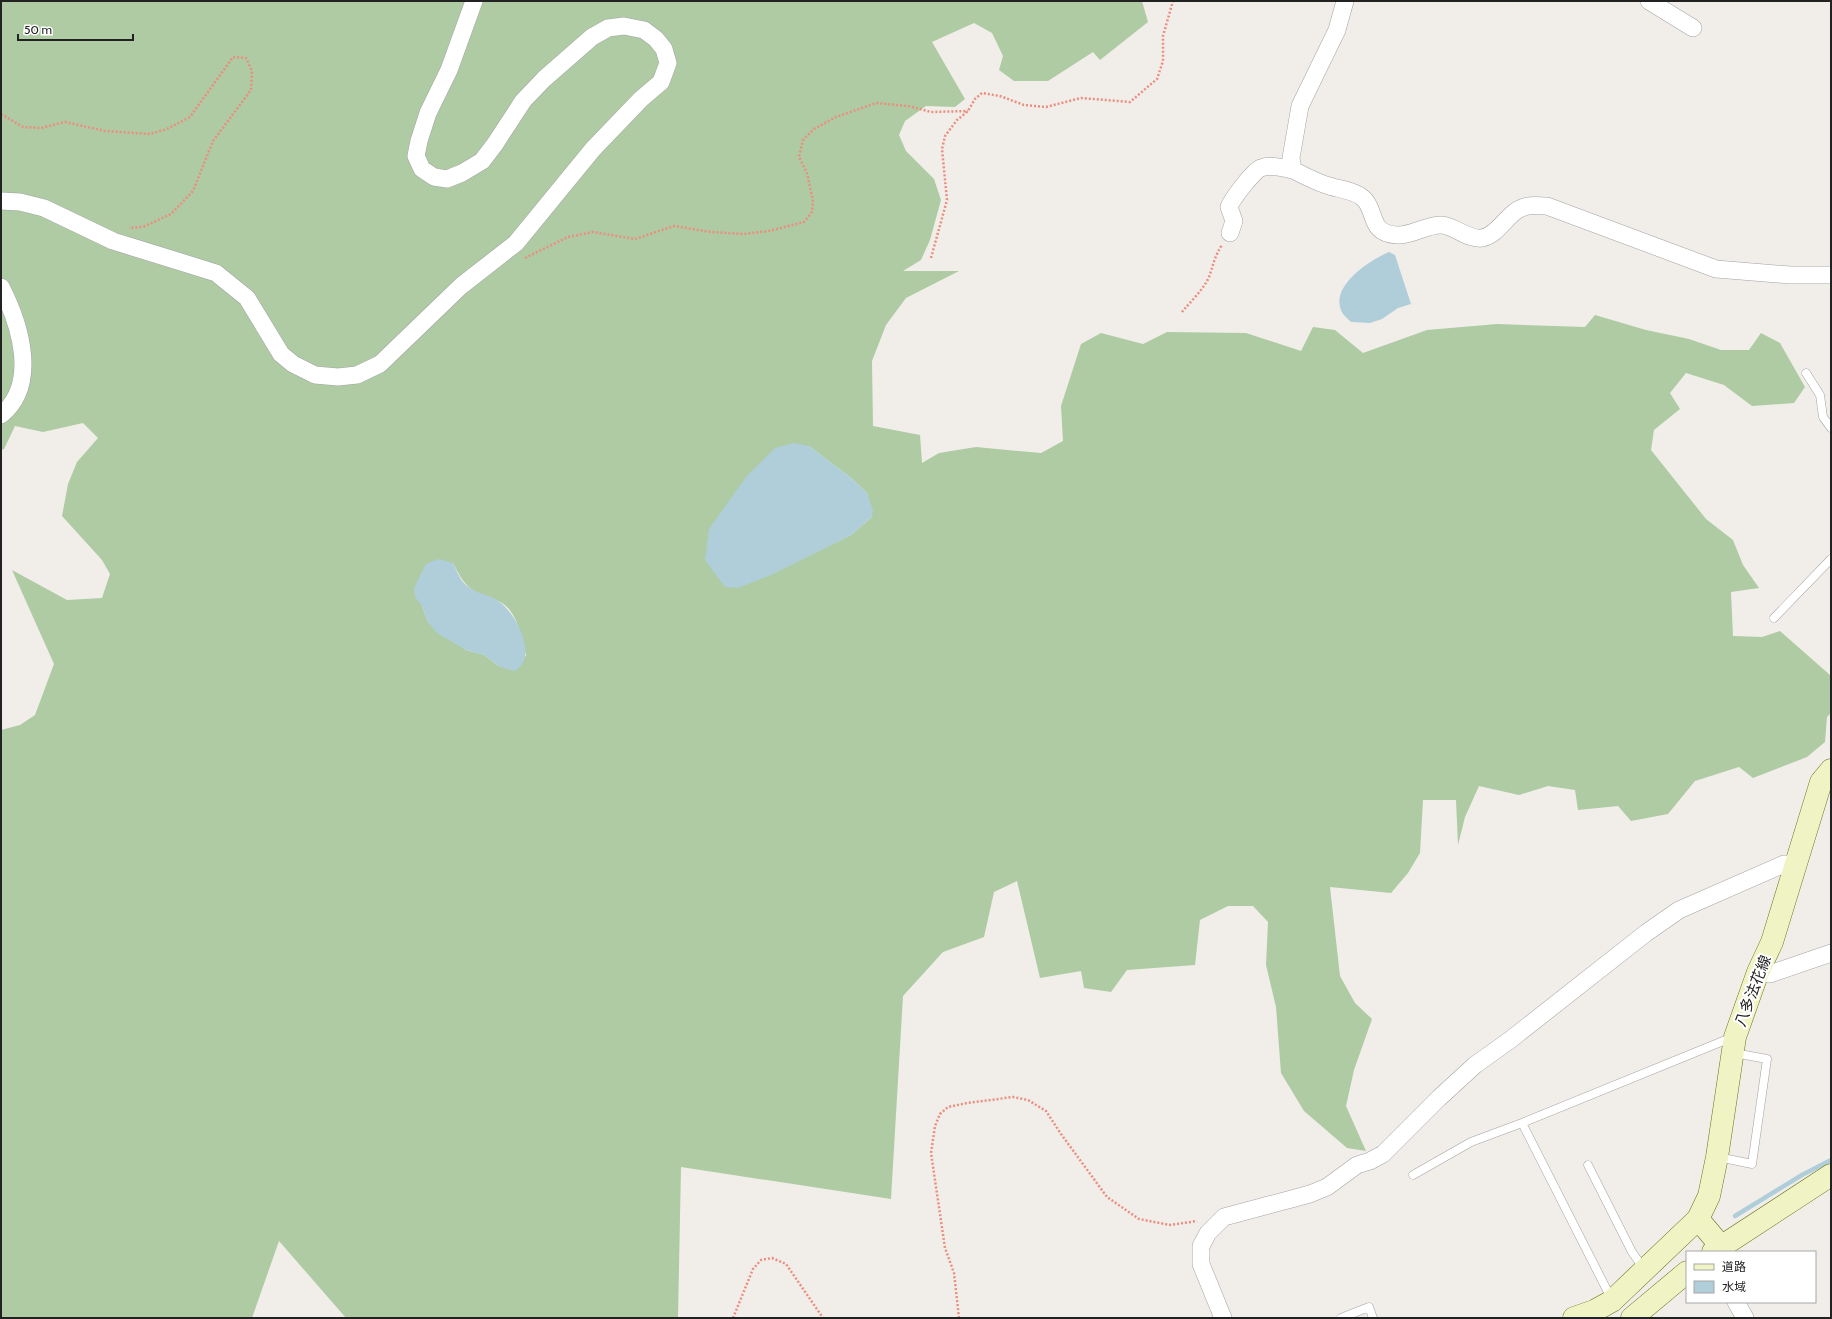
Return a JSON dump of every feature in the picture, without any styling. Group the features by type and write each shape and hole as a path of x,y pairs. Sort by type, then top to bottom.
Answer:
{"main road":[{"name":"八多法花線","path":"1711,1239 1709,1196 1717,1157 1734,1045 1758,972 1772,942 1821,782 1831,770"},
{"name":"八多法花線","path":"1574,1318 1594,1311 1612,1301 1644,1269 1711,1239 1831,1175"},
{"path":"1632,1318 1686,1273"}],"street":[{"path":"1,201 20,202 44,208 113,241 216,273 247,298 281,354 292,364 316,375 356,375 380,364 462,286 516,243 593,149 641,99 661,82 668,63 664,49 644,30 624,26 608,28 592,37 544,79 523,101 482,161 447,180 434,177 422,169 416,156 419,140 428,112 449,70 474,1"},
{"path":"1293,170 1291,158 1300,106 1337,30 1345,1"},
{"path":"1649,1 1693,28"},
{"path":"1230,233 1234,221 1229,207 1233,199 1260,168 1268,166 1293,170 1326,186 1355,194 1363,198 1367,203 1376,226 1386,233 1398,236 1440,225 1449,227 1469,236 1480,238 1489,236 1513,212 1528,206 1547,206 1716,269 1790,275 1831,275"},
{"path":"1,287 20,338 23,360 22,378 18,392 10,408 1,415"},
{"path":"1223,1318 1201,1264 1201,1246 1208,1233 1224,1217 1310,1194 1327,1187 1357,1165 1370,1161 1383,1154 1438,1098 1475,1065 1510,1040 1646,933 1679,910 1784,864 1796,864"},
{"path":"1758,972 1770,974 1831,953"},
{"path":"1736,1303 1738,1309 1745,1318"}],"lane":[{"path":"1806,373 1820,395 1823,417 1831,428"},
{"path":"1774,618 1831,559"},
{"path":"1413,1175 1471,1142 1734,1045 1767,1059 1752,1164 1717,1157"},
{"path":"1522,1123 1612,1301"},
{"path":"1588,1164 1632,1252 1644,1269"},
{"path":"1341,1318 1369,1307 1373,1318"}],"path":[{"path":"931,258 947,200 942,148 945,136 957,120 968,111 975,99 982,93 1000,96 1024,105 1046,107 1081,98 1130,102 1157,80 1162,61 1163,36 1173,1"},
{"path":"1,114 23,127 41,128 65,122 105,131 150,134 167,129 190,117 233,57 246,58 252,71 251,90 213,141 192,191 171,214 143,227 118,230 113,241"},
{"path":"524,258 568,237 593,232 635,239 674,226 710,232 744,234 769,231 804,222 812,212 813,201 807,174 799,157 803,140 814,129 836,117 876,103 908,106 931,112 968,111"},
{"path":"1182,312 1203,288 1209,278 1216,253 1230,233"},
{"path":"959,1318 954,1273 945,1248 931,1153 935,1126 940,1114 948,1107 1013,1097 1028,1100 1046,1111 1107,1197 1140,1218 1170,1225 1224,1217"},
{"path":"733,1318 753,1269 761,1260 772,1258 786,1264 823,1318"}],"green space":[{"path":"1,1 1142,1 1148,22 1100,60 1093,52 1048,81 1014,81 999,70 1003,56 992,33 974,23 932,42 965,99 955,107 926,106 905,121 899,135 906,151 934,179 941,200 930,240 921,260 903,271 959,271 906,298 886,325 872,361 873,426 920,435 922,463 939,453 976,447 1041,453 1063,441 1061,406 1081,344 1101,333 1143,344 1167,332 1246,333 1301,351 1313,327 1335,330 1363,353 1427,330 1497,324 1585,327 1595,315 1646,330 1689,339 1721,350 1749,350 1761,333 1780,343 1805,387 1794,403 1752,406 1724,385 1686,373 1670,393 1680,409 1654,430 1651,450 1706,519 1733,540 1743,565 1759,588 1731,592 1733,636 1762,637 1780,631 1830,675 1831,713 1827,717 1825,742 1807,757 1753,778 1739,767 1695,781 1668,814 1631,821 1618,806 1578,810 1575,790 1548,786 1519,795 1479,786 1465,817 1458,845 1456,800 1423,800 1420,853 1408,873 1391,893 1330,887 1340,976 1355,1003 1372,1019 1354,1070 1346,1106 1366,1151 1347,1148 1304,1111 1281,1073 1276,1007 1266,965 1268,922 1253,906 1228,906 1200,920 1195,965 1127,970 1111,992 1084,988 1081,971 1040,978 1017,881 994,892 984,937 943,952 903,996 891,1199 681,1167 678,1318 346,1318 279,1241 252,1318 1,1318 1,730 20,725 35,715 54,664 12,570 67,600 102,598 110,574 102,560 62,516 68,484 77,462 98,438 83,423 43,432 15,426 4,449 1,450","holes":["809,446 850,477 867,493 872,517 851,535 771,574","453,563 462,579 468,586 480,594 502,603 509,609 518,625 526,656 500,667 484,655 466,650 428,622 422,606"]}],"water":[{"path":"1389,252 1395,255 1411,304 1398,308 1382,319 1370,323 1351,322 1341,310 1339,301 1342,292 1347,283 1363,267"},
{"path":"794,443 809,446 850,477 867,493 873,510 872,517 851,535 771,575 738,588 725,587 705,560 709,529 746,477 775,448"},
{"path":"438,559 453,563 460,578 467,586 494,598 512,615 518,624 525,646 525,656 522,664 515,671 500,667 484,655 466,650 437,633 428,622 422,606 415,597 414,588 426,564"}],"waterway":[{"path":"1735,1216 1802,1175 1831,1160"}]}
